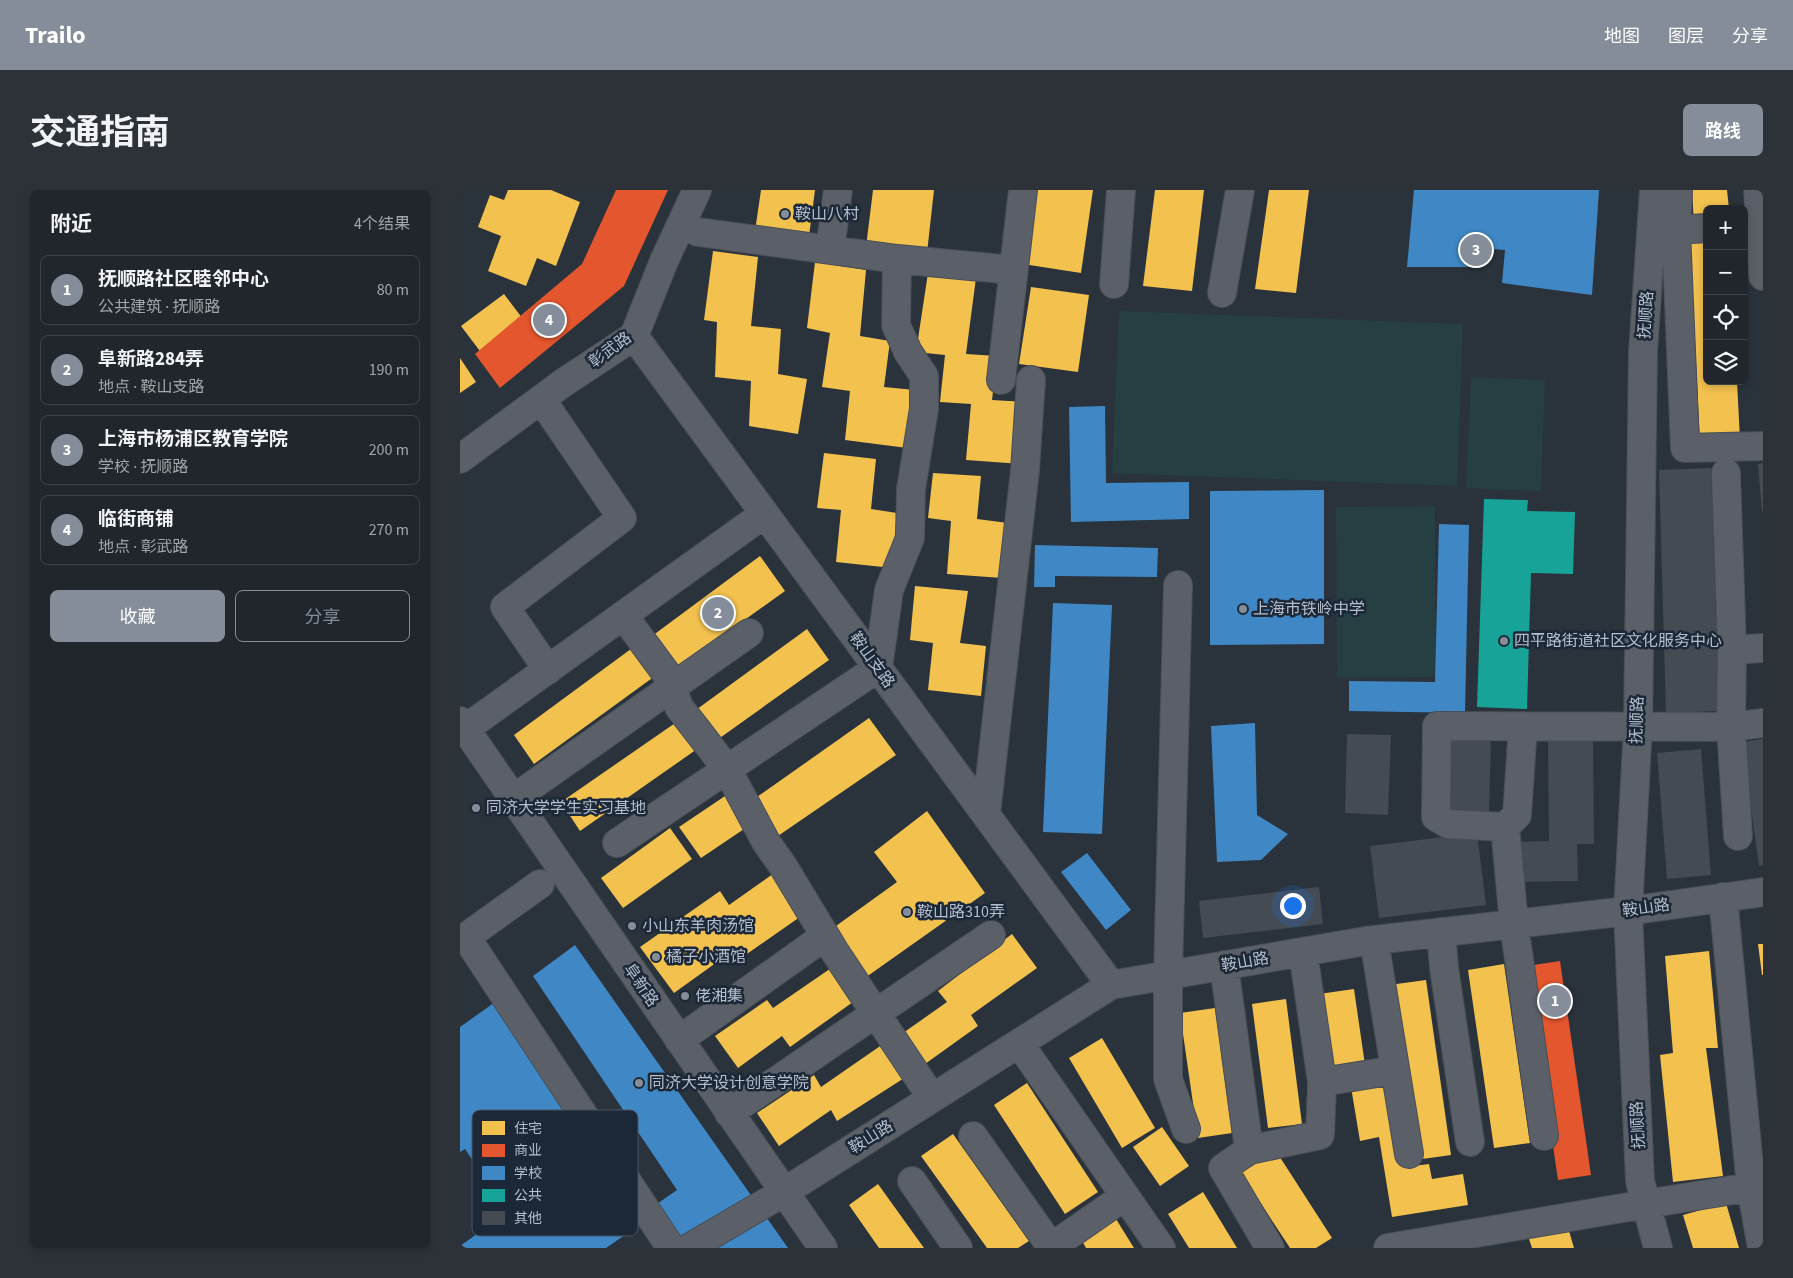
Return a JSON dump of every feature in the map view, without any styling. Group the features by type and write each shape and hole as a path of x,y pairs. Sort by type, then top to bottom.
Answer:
{"street":[{"name":"彰武路","path":"460,458 541,399 634,336 664,261 696,190"},
{"path":"830,250 838,190"},
{"path":"1001,380 1023,190"},
{"path":"1114,284 1121,190"},
{"path":"1222,293 1240,190"},
{"name":"抚顺路","path":"1654,190 1635,352 1638,726 1628,911 1640,1181 1658,1248"},
{"path":"1678,190 1676,230 1685,448 1763,446"},
{"path":"1758,190 1756,224 1763,276"},
{"path":"1676,230 1703,228"},
{"path":"698,232 897,259 1013,270"},
{"path":"617,843 878,668 889,590 910,538 911,488 924,409 924,376 908,352 896,325 897,259"},
{"name":"鞍山支路","path":"634,336 1111,985"},
{"path":"986,814 1025,470 1031,380"},
{"path":"541,399 622,518 505,607 548,670"},
{"path":"1726,473 1732,650 1731,727 1738,836"},
{"path":"463,725 548,670 764,514"},
{"path":"1178,585 1168,975 1168,1079 1186,1130"},
{"path":"623,615 668,676 679,707 727,769 766,842 783,866 875,1014 932,1098"},
{"path":"513,799 749,633"},
{"path":"1732,650 1763,648"},
{"path":"1524,726 1517,815 1505,827 1448,824 1436,817 1437,726 1524,726 1638,726 1731,727 1763,723"},
{"name":"阜新路","path":"463,725 823,1248"},
{"path":"1505,827 1514,924 1544,1136"},
{"path":"540,884 463,933 580,1110"},
{"name":"鞍山路","path":"689,1248 784,1192 1111,985 1374,940 1628,911 1763,892"},
{"path":"1723,897 1757,1186 1762,1248"},
{"path":"1440,932 1470,1142"},
{"path":"730,1113 991,935"},
{"path":"679,1040 825,936"},
{"path":"1374,940 1409,1154"},
{"path":"1270,1248 1223,1168 1249,1150 1320,1135 1322,1082 1303,952"},
{"path":"1224,965 1249,1150"},
{"path":"1019,1043 1161,1248"},
{"path":"1322,1082 1395,1070"},
{"path":"973,1136 1051,1248 1125,1196"},
{"path":"912,1180 958,1248"},
{"path":"1388,1248 1505,1238 1646,1204 1757,1186"},
{"path":"638,1198 671,1248"}],"green space":[{"path":"1119,311 1463,324 1457,486 1112,473"},
{"path":"1471,377 1545,380 1541,491 1466,488"},
{"path":"1435,506 1436,677 1337,678 1336,507"}],"building: 住宅":[{"path":"508,190 551,190 580,202 556,266 537,258 526,286 488,271 501,236 478,227 490,195 504,200"},
{"name":"鞍山八村","path":"761,190 815,190 808,244 754,238"},
{"path":"873,190 934,190 927,253 866,247"},
{"path":"1033,190 1093,190 1081,273 1023,264"},
{"path":"1155,190 1204,190 1192,291 1143,286"},
{"path":"1269,190 1309,190 1296,293 1255,289"},
{"path":"1692,190 1727,190 1729,205 1703,205 1703,223 1694,224"},
{"path":"1703,237 1703,385 1737,385 1740,440 1700,442 1690,238"},
{"path":"713,251 758,257 751,326 781,329 778,374 807,379 798,434 749,426 751,381 715,377 717,322 704,320"},
{"path":"815,262 866,270 860,336 890,341 884,387 915,390 907,448 845,440 850,391 822,387 830,333 807,328"},
{"path":"928,273 976,278 966,354 997,356 992,400 1027,402 1023,464 966,460 971,404 940,402 945,355 916,352"},
{"path":"1031,287 1089,295 1078,372 1019,364"},
{"path":"504,294 538,339 495,371 461,326"},
{"path":"460,358 476,382 460,393"},
{"path":"824,453 876,459 871,509 897,513 892,568 836,562 841,510 817,508"},
{"path":"933,473 981,476 977,519 1008,523 1002,578 947,574 951,521 928,518"},
{"path":"760,556 785,591 676,669 652,636"},
{"path":"915,586 968,591 960,643 986,646 981,696 928,690 933,643 910,640"},
{"path":"807,629 829,660 710,745 689,715"},
{"path":"635,646 655,676 534,764 514,735"},
{"path":"869,718 896,755 775,838 750,802"},
{"path":"681,719 700,747 580,831 561,802"},
{"path":"728,794 750,825 701,858 679,827"},
{"name":"鞍山路310弄","path":"927,811 985,893 862,980 829,931 897,882 874,852"},
{"path":"670,828 692,859 623,908 601,878"},
{"path":"777,871 807,912 744,956 738,947 674,993 640,947 720,891 729,905"},
{"name":"鞍山路310弄","path":"1012,934 1037,968 971,1015 978,1026 918,1069 896,1038 947,1002 938,991"},
{"path":"1758,944 1763,944 1763,975 1762,975"},
{"path":"1709,951 1718,1048 1706,1048 1723,1176 1673,1182 1660,1055 1673,1053 1665,956"},
{"path":"837,964 860,997 790,1047 782,1036 738,1068 715,1036 767,1000 773,1008"},
{"path":"1504,964 1530,1143 1494,1148 1468,970"},
{"path":"1426,980 1451,1155 1415,1160 1389,985"},
{"path":"1354,989 1365,1065 1330,1070 1319,994"},
{"path":"1286,999 1302,1124 1268,1128 1252,1004"},
{"path":"1215,1008 1232,1133 1198,1138 1180,1013"},
{"path":"1102,1038 1155,1128 1122,1148 1069,1058"},
{"path":"886,1042 909,1075 837,1121 831,1110 779,1146 757,1113 814,1075 821,1087"},
{"path":"1392,1081 1406,1167 1429,1164 1432,1179 1463,1174 1468,1205 1392,1217 1379,1137 1360,1141 1351,1087"},
{"path":"1027,1083 1098,1192 1065,1214 994,1105"},
{"path":"1162,1127 1189,1166 1160,1186 1133,1147"},
{"path":"953,1134 1029,1241 1018,1248 987,1248 921,1156"},
{"path":"1276,1151 1332,1238 1316,1248 1290,1248 1241,1173"},
{"path":"878,1184 924,1248 879,1248 849,1205"},
{"path":"1203,1192 1237,1248 1189,1248 1168,1214"},
{"path":"1726,1203 1739,1248 1693,1248 1683,1215"},
{"path":"1116,1219 1134,1248 1086,1248 1082,1241"},
{"path":"1567,1224 1574,1248 1532,1248 1528,1236"}],"building: 商业":[{"path":"616,190 668,190 624,286 500,388 475,354 582,264"},
{"path":"1560,961 1591,1175 1558,1180 1527,966"}],"building: 学校":[{"path":"1414,190 1599,190 1592,295 1502,283 1505,250 1478,248 1476,267 1407,267"},
{"path":"1105,406 1106,483 1189,482 1189,519 1071,522 1069,407"},
{"path":"1324,490 1324,644 1210,645 1210,491"},
{"path":"1439,524 1469,525 1465,713 1349,711 1349,681 1435,682"},
{"path":"1035,545 1158,548 1157,577 1055,576 1055,587 1034,587"},
{"path":"1053,603 1112,605 1102,834 1043,832"},
{"path":"1255,723 1257,815 1288,834 1261,860 1217,862 1211,726"},
{"path":"1087,853 1131,910 1106,930 1061,872"},
{"name":"同济大学设计创意学院","path":"575,945 788,1248 684,1248 654,1206 677,1190 638,1132 638,1110 623,1110 533,976"},
{"path":"498,1000 573,1110 472,1110 472,1159 465,1149 460,1152 460,1027"},
{"path":"638,1204 648,1219 638,1226"},
{"path":"474,1236 623,1236 606,1248 460,1248 460,1246"}],"building: 公共":[{"name":"四平路街道社区文化服务中心","path":"1484,499 1528,500 1527,511 1575,512 1573,574 1531,573 1527,709 1477,707"}],"building: 其他":[{"path":"1763,463 1763,512 1762,512 1758,464"},
{"path":"1711,468 1719,711 1666,713 1659,470"},
{"path":"1448,732 1491,734 1489,813 1445,812"},
{"path":"1347,734 1391,735 1388,815 1345,813"},
{"path":"1548,738 1593,738 1594,844 1577,844 1578,881 1512,882 1511,842 1549,841"},
{"path":"1763,739 1763,865 1759,866 1742,742"},
{"path":"1701,749 1711,875 1667,879 1657,753"},
{"path":"1477,833 1486,905 1379,918 1370,846"},
{"path":"1319,887 1323,924 1203,938 1199,901"}],"place":[{"name":"鞍山八村","path":"785,214"},
{"name":"上海市杨浦区教育学院","path":"1476,250"},
{"name":"临街商铺","path":"549,320"},
{"name":"上海市铁岭中学","path":"1243,609"},
{"name":"阜新路284弄","path":"718,613"},
{"name":"四平路街道社区文化服务中心","path":"1504,641"},
{"name":"同济大学学生实习基地","path":"476,808"},
{"name":"鞍山路310弄","path":"907,912"},
{"name":"小山东羊肉汤馆","path":"632,926"},
{"name":"橘子小酒馆","path":"656,957"},
{"name":"佬湘集","path":"685,996"},
{"name":"抚顺路社区睦邻中心","path":"1555,1001"},
{"name":"同济大学设计创意学院","path":"639,1083"}]}
